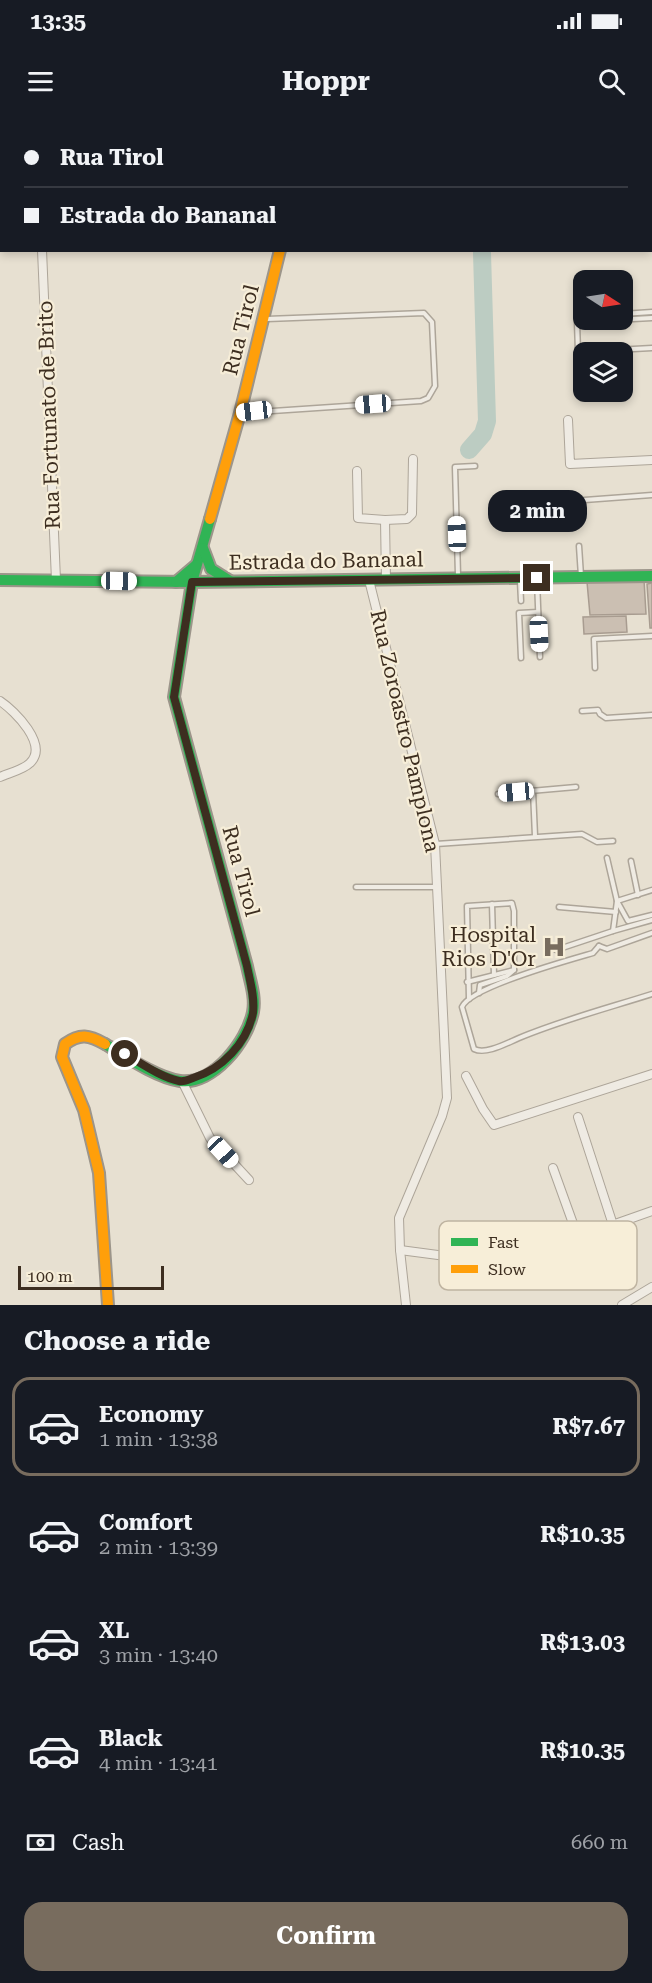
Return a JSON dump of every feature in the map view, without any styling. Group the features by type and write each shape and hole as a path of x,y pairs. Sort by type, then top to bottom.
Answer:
{"street":[{"name":"Rua Fortunato de Brito","path":"42,252 56,580"},
{"name":"Rua Tirol","path":"182,1082 201,1076 230,1056 248,1028 253,1011 253,995 247,966 174,697 192,582 240,413 280,252"},
{"path":"568,420 570,464 652,460"},
{"path":"357,471 358,518 407,519 412,516 413,459"},
{"path":"386,520 386,580"},
{"path":"202,546 204,558 211,570 234,582"},
{"path":"176,582 197,564"},
{"name":"Estrada do Bananal","path":"0,580 234,582 652,576"},
{"name":"Rua Zoroastro Pamplona","path":"369,580 435,844 447,1098 442,1116 399,1218 406,1305"},
{"path":"0,701 20,718 31,734 35,745 34,758 29,765 0,777"},
{"path":"108,1305 99,1173 84,1110 62,1057 65,1044 76,1036 89,1035 160,1074 182,1082 210,1138 249,1180"},
{"path":"466,1076 494,1125 652,1074"},
{"path":"578,1116 614,1221"},
{"path":"553,1168 572,1221"},
{"path":"624,1221 652,1211"},
{"path":"400,1250 439,1255"},
{"path":"622,1305 652,1287"}],"lane":[{"path":"633,313 652,312"},
{"path":"240,413 421,401 428,398 435,386 432,322 424,313 264,319"},
{"path":"652,318 577,322 578,352 652,348"},
{"path":"458,579 455,467 475,466"},
{"path":"572,523 569,504 571,501 652,495"},
{"path":"579,546 581,577"},
{"path":"520,578 521,601"},
{"path":"537,578 540,657"},
{"path":"522,658 519,613 538,612"},
{"path":"595,668 594,639 652,636"},
{"path":"582,711 598,710 606,718 652,715"},
{"path":"498,794 576,787"},
{"path":"533,791 535,836"},
{"path":"435,844 582,834 597,842 613,841"},
{"path":"607,858 617,902 613,932"},
{"path":"631,861 638,895"},
{"path":"356,887 437,887"},
{"path":"617,902 652,890"},
{"path":"617,902 630,921 652,915"},
{"path":"492,904 494,975"},
{"path":"469,999 467,906 514,905 514,970 507,976 480,986 479,993"},
{"path":"559,908 616,912"},
{"path":"556,950 652,920"},
{"path":"599,946 607,949 652,933"},
{"path":"596,937 599,946"},
{"path":"599,946 593,952 490,987 469,999 462,1008 474,1049 479,1051 652,994"},
{"path":"467,982 514,970"}],"building":[{"path":"644,580 646,614 590,615 587,582"},
{"path":"652,583 652,628 650,628 647,584"},
{"path":"626,616 627,632 584,634 583,617"}],"waterway":[{"path":"469,450 483,434 487,421 482,253"}],"traffic: fast":[{"path":"210,519 192,582 652,576"},
{"path":"203,548 211,569 230,581"},
{"path":"176,582 196,565"},
{"path":"0,580 192,582 174,697 247,966 253,995 253,1012 244,1036 227,1059 216,1069 192,1080 180,1081 161,1076 105,1044"}],"traffic: slow":[{"path":"210,519 240,413 280,252"},
{"path":"105,1044 85,1036 75,1038 65,1044 62,1057 84,1110 99,1173 108,1305"}],"place":[{"name":"Hospital Rios D'Or","path":"554,947"}],"route":[{"path":"125,1054 160,1074 182,1082 201,1076 230,1056 241,1042 253,1011 253,995 247,966 174,697 192,582 537,578"}]}
